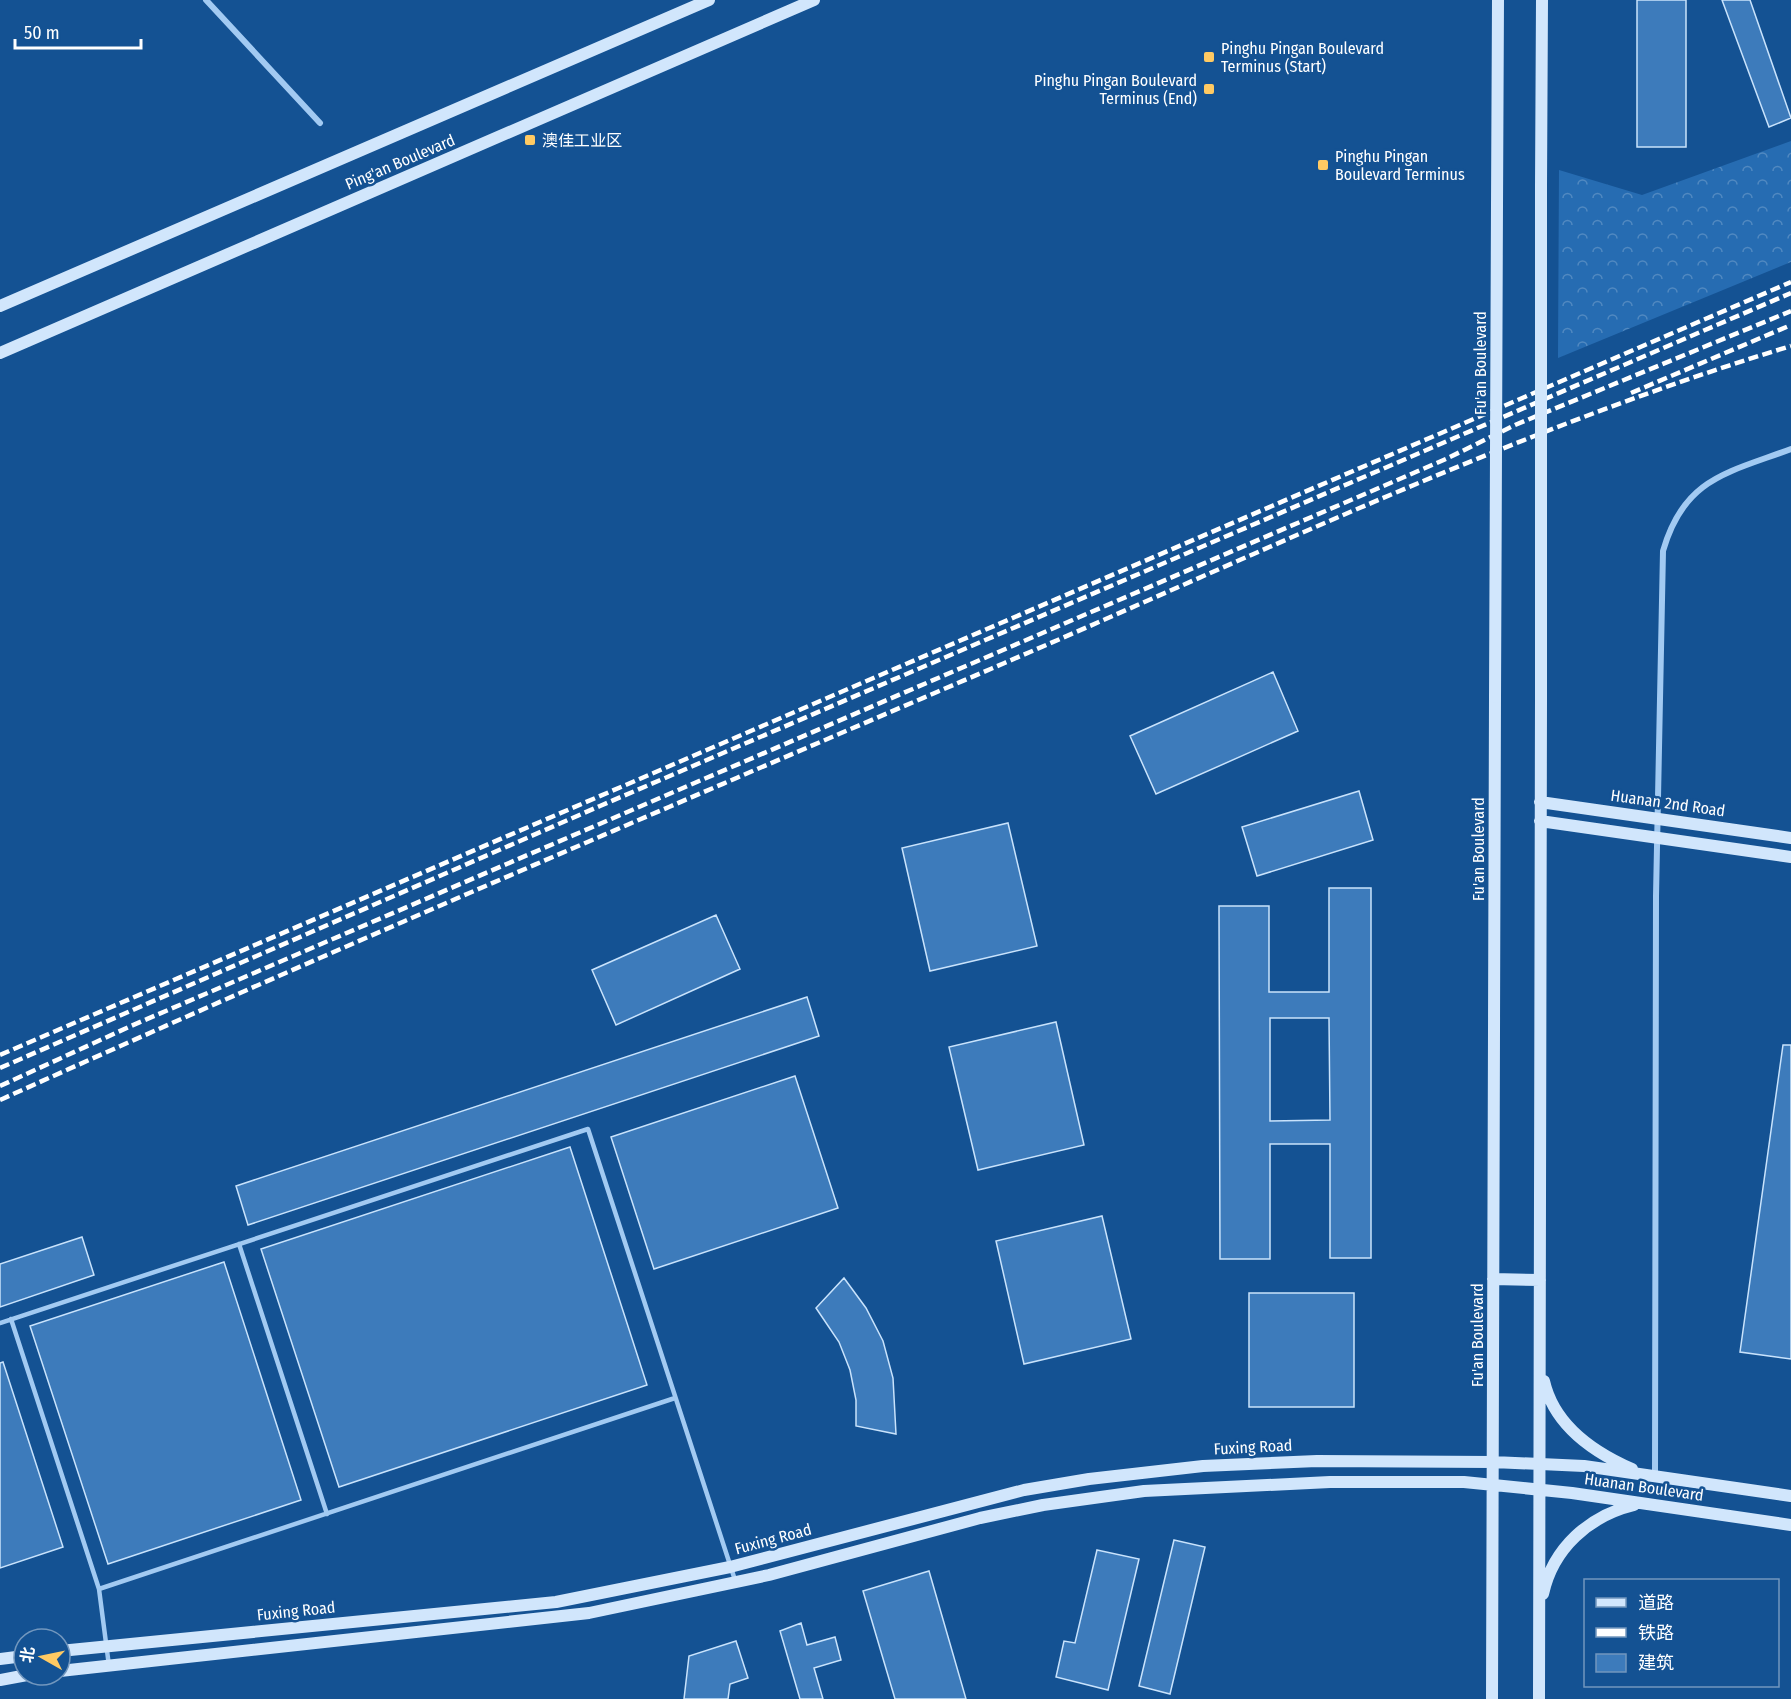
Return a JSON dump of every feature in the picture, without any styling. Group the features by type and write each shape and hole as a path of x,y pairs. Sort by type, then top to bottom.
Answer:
{"street":[{"path":"206,0 320,123"},
{"name":"Ping'an Boulevard","path":"0,306 709,0"},
{"name":"Ping'an Boulevard","path":"0,353 814,0"},
{"name":"Fu'an Boulevard","path":"1492,1699 1498,0"},
{"path":"1539,1699 1542,0"},
{"path":"1540,1363 1545,1387 1563,1420 1597,1451 1651,1476 1657,819 1663,551 1669,531 1684,504 1707,482 1791,449"},
{"name":"Huanan 2nd Road","path":"1540,802 1791,838"},
{"path":"1540,821 1791,857"},
{"path":"1493,1279 1540,1280"},
{"name":"Huanan Boulevard","path":"1493,1462 1584,1466 1791,1496"},
{"name":"Fuxing Road","path":"72,1651 556,1602 730,1567 957,1506 1024,1490 1089,1479 1261,1463 1493,1462"},
{"name":"Fuxing Road","path":"72,1670 545,1619 613,1609 735,1583 980,1518 1095,1496 1185,1487 1254,1484 1447,1481 1493,1484"},
{"name":"Huanan Boulevard","path":"1493,1484 1791,1525"},
{"path":"1539,1613 1552,1567 1571,1540 1598,1519 1615,1510 1643,1503"}],"lane":[{"path":"0,1323 588,1128 735,1583"},
{"path":"239,1244 327,1514"},
{"path":"11,1319 99,1589 109,1666"},
{"path":"99,1589 675,1398"}],"green space":[{"path":"1791,141 1791,262 1558,358 1559,170 1642,195"}],"building":[{"path":"1637,0 1686,0 1686,147 1637,147"},
{"path":"1722,0 1750,0 1791,118 1769,127"},
{"path":"1273,672 1298,731 1156,794 1130,736"},
{"path":"1359,791 1373,840 1257,876 1242,827"},
{"path":"1008,823 1037,946 930,971 902,848"},
{"path":"1329,888 1371,888 1371,1258 1330,1258 1330,1144 1270,1144 1270,1259 1220,1259 1219,906 1269,906 1269,992 1329,992","holes":["1270,1018 1329,1018 1330,1120 1270,1121"]},
{"path":"716,915 740,969 616,1025 592,970"},
{"path":"807,997 819,1036 248,1225 236,1186"},
{"path":"1056,1022 1084,1145 978,1170 949,1047"},
{"path":"1783,1045 1791,1045 1791,1359 1740,1352"},
{"path":"795,1076 838,1208 654,1269 611,1137"},
{"path":"570,1147 647,1385 339,1487 261,1249"},
{"path":"1102,1216 1131,1339 1024,1364 996,1241"},
{"path":"82,1237 94,1275 0,1307 0,1264"},
{"path":"224,1262 301,1500 108,1564 30,1326"},
{"path":"844,1278 866,1308 883,1341 893,1378 896,1434 856,1426 856,1400 850,1370 839,1342 816,1308"},
{"path":"1249,1293 1354,1293 1354,1407 1249,1407"},
{"path":"3,1362 63,1547 0,1568 0,1363"},
{"path":"1174,1540 1205,1547 1170,1694 1139,1686"},
{"path":"1097,1550 1139,1559 1108,1690 1056,1677 1064,1641 1075,1643"},
{"path":"929,1571 966,1699 895,1699 863,1591"},
{"path":"801,1623 807,1645 835,1637 841,1660 814,1668 823,1699 800,1699 780,1631"},
{"path":"736,1641 748,1678 730,1684 728,1699 684,1699 689,1656"}],"railway":[{"path":"0,1055 1791,282"},
{"path":"0,1068 600,806 1791,293"},
{"path":"0,1086 131,1026 1446,459 1515,425 1791,311"},
{"path":"1631,393 1791,325"},
{"path":"0,1100 385,930 1406,488 1597,412 1694,377 1791,346"}],"place":[{"name":"Pinghu Pingan Boulevard Terminus (Start)","path":"1209,57"},
{"name":"Pinghu Pingan Boulevard Terminus (End)","path":"1209,89"},
{"name":"澳佳工业区","path":"530,140"},
{"name":"Pinghu Pingan Boulevard Terminus","path":"1323,165"}]}
